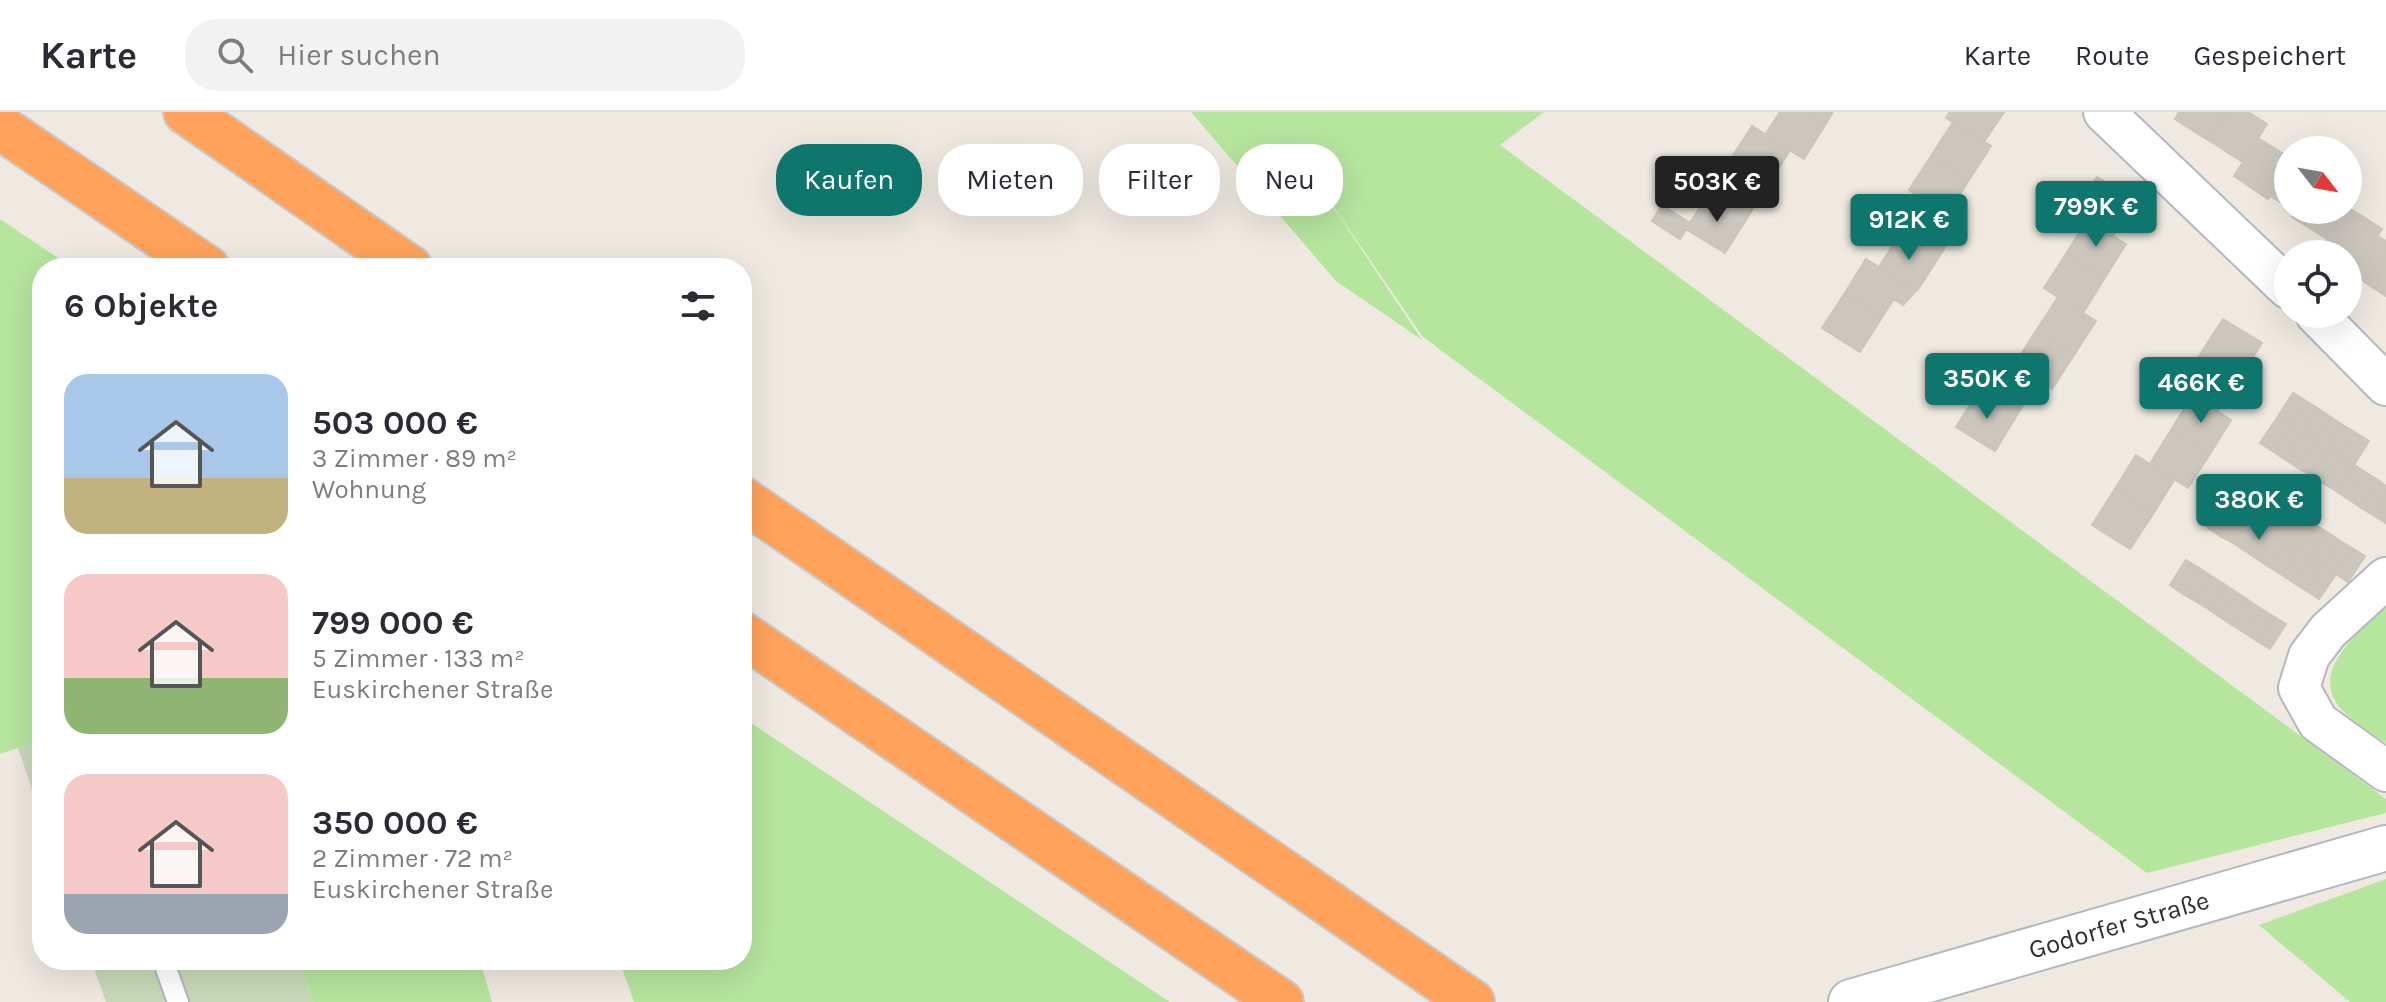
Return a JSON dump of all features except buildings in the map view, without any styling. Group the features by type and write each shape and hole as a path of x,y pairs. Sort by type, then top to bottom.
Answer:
{"highway":[{"path":"186,112 396,258"},
{"path":"0,127 192,258"},
{"path":"752,506 1472,1002"},
{"path":"752,641 1281,1002"}],"street":[{"path":"2104,112 2274,275"},
{"path":"2330,328 2386,385"},
{"path":"2386,578 2318,643 2309,656 2299,688 2318,722 2386,771"},
{"name":"Godorfer Straße","path":"1851,1002 2386,848"}],"lane":[{"path":"167,970 178,1002"}],"green space":[{"path":"1191,112 1544,112 1500,145 2386,799 2386,813 2147,873 1423,337 1340,216 1343,216 1343,144 1236,144 1236,164"},
{"path":"1280,216 1339,216 1422,340 1336,281"},
{"path":"0,219 58,258 32,258 32,743 0,754"},
{"path":"2386,607 2386,743 2345,713 2334,698 2330,684 2340,655"},
{"path":"752,724 1170,1002 634,1002 623,970 752,970"},
{"path":"32,743 32,789 18,748"},
{"path":"2386,879 2386,1002 2350,1002 2259,925"},
{"path":"95,970 302,970 313,1002 106,1002"},
{"path":"302,970 483,970 492,1002 313,1002"}]}
